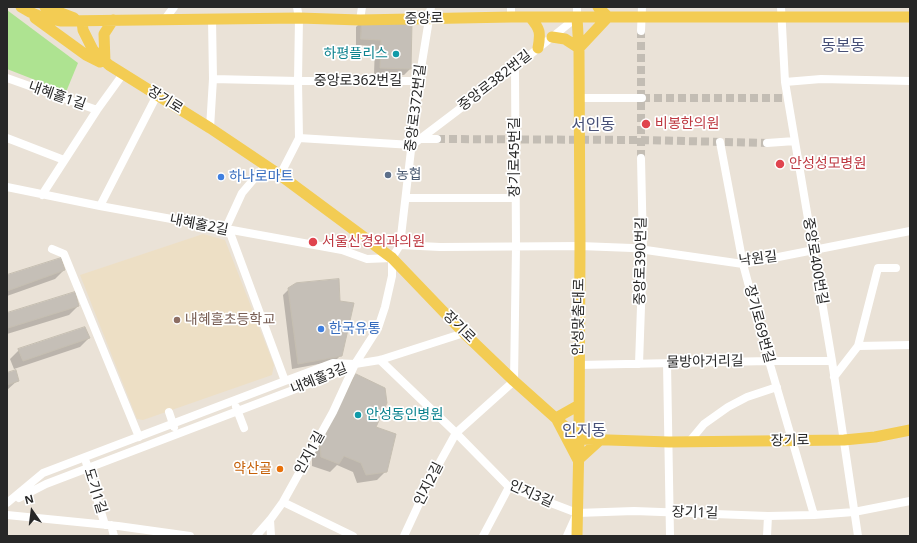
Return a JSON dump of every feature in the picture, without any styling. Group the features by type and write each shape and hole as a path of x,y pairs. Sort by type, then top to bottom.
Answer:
{"main road":[{"name":"중앙로","path":"45,7 82,21"},
{"path":"545,17 556,7"},
{"path":"552,37 564,39 579,48 608,17 598,7"},
{"name":"중앙로","path":"26,10 48,20 61,21 212,19 298,12 360,20 429,19 511,12 530,17 545,17 577,12 608,17 642,12 782,12 910,17"},
{"path":"26,10 41,23 86,55 95,61 107,64 104,34 113,20"},
{"name":"안성맞춤대로","path":"577,12 579,48 580,246 577,536"},
{"path":"530,17 538,26 540,33 538,48"},
{"name":"장기로","path":"82,21 83,30 93,50 107,64 210,128 280,176 392,258 464,333 579,440 668,442 844,440 875,437 910,430"},
{"path":"579,405 556,418 578,460 600,440"}],"street":[{"path":"165,19 174,7"},
{"path":"360,20 362,7"},
{"name":"중앙로372번길","path":"392,258 400,245 419,81 431,7"},
{"name":"중앙로362번길","path":"280,176 299,138 298,12"},
{"name":"중앙로382번길","path":"412,145 515,67 552,37 577,12"},
{"path":"642,12 642,31"},
{"name":"중앙로400번길","path":"782,12 784,82 832,361 858,536"},
{"path":"210,128 213,79 212,19"},
{"name":"장기로45번길","path":"514,380 516,247 515,67"},
{"path":"97,110 123,74"},
{"name":"내혜홀1길","path":"7,78 97,110 42,195"},
{"path":"213,79 298,81"},
{"path":"784,82 821,79 910,81"},
{"name":"중앙로362번길","path":"298,81 419,81"},
{"path":"100,206 157,95"},
{"path":"579,98 642,98"},
{"path":"7,138 64,160"},
{"path":"299,138 412,145"},
{"path":"420,139 437,140"},
{"name":"장기로69번길","path":"720,142 743,264 769,361 793,441"},
{"path":"767,142 795,142"},
{"name":"중앙로390번길","path":"639,364 643,249 641,158"},
{"path":"265,166 242,193 227,230 285,381"},
{"name":"내혜홀2길","path":"7,187 227,230 342,250 367,259 392,258"},
{"path":"406,198 515,198"},
{"name":"낙원길","path":"580,246 643,249 743,264 910,231"},
{"path":"400,245 440,247 580,246"},
{"path":"52,249 64,254 139,437"},
{"name":"인지1길","path":"256,536 283,502 333,412 355,364 378,328 385,307 392,276 392,258"},
{"path":"834,377 858,346 878,268 896,268"},
{"path":"355,364 380,360 464,333"},
{"path":"858,346 910,345"},
{"path":"380,360 456,433"},
{"name":"물방아거리길","path":"579,365 832,361"},
{"name":"내혜홀3길","path":"7,504 10,496 43,473 333,363 355,364"},
{"path":"667,363 671,512 670,536"},
{"name":"내혜홀3길","path":"7,504 26,493 88,467 335,374 355,364"},
{"name":"인지2길","path":"404,536 430,480 456,433 514,380"},
{"path":"690,442 704,424 728,407 747,397 777,387"},
{"path":"233,401 244,428"},
{"path":"169,412 176,434"},
{"name":"인지3길","path":"456,433 509,487 577,513"},
{"path":"793,441 814,515"},
{"name":"도기1길","path":"84,458 108,525"},
{"path":"483,536 509,487"},
{"name":"장기1길","path":"577,513 634,511 768,516 814,515 854,512 910,501"},
{"path":"283,502 353,536"},
{"path":"567,536 577,513"},
{"name":"도기1길","path":"7,515 108,525 190,536"},
{"path":"767,536 768,516"},
{"path":"270,520 271,536"},
{"path":"108,525 114,536"}],"shaded area":[{"name":"내혜홀초등학교","path":"203,234 225,240 274,365 272,375 143,420 137,419 80,275"}],"green space":[{"path":"7,10 78,63 66,92 7,69"}],"building":[{"name":"하평플리스","path":"362,20 412,22 411,69 380,68 381,40 361,39"},
{"path":"61,258 65,270 7,291 7,275"},
{"name":"한국유통","path":"339,279 340,301 354,303 342,356 298,364 288,288 296,283"},
{"path":"75,292 79,306 8,328 7,313"},
{"path":"85,327 90,338 23,361 18,349"},
{"path":"16,370 19,381 7,385 7,373"},
{"name":"안성동인병원","path":"356,374 385,388 387,403 376,427 396,434 387,472 366,475 361,463 344,456 339,464 321,457 320,445"}],"tunnel":[{"path":"641,31 641,158"},
{"path":"642,98 787,98"},
{"path":"437,139 641,140 767,143"}],"place":[{"name":"하평플리스","path":"396,54"},
{"name":"비봉한의원","path":"646,124"},
{"name":"안성성모병원","path":"780,164"},
{"name":"농협","path":"388,175"},
{"name":"하나로마트","path":"221,177"},
{"name":"서울신경외과의원","path":"313,242"},
{"name":"내혜홀초등학교","path":"177,320"},
{"name":"한국유통","path":"321,329"},
{"name":"안성동인병원","path":"358,415"},
{"name":"약산골","path":"280,469"}],"district":[{"name":"동본동","path":"843,46"},
{"name":"서인동","path":"593,125"},
{"name":"인지동","path":"584,431"}]}
